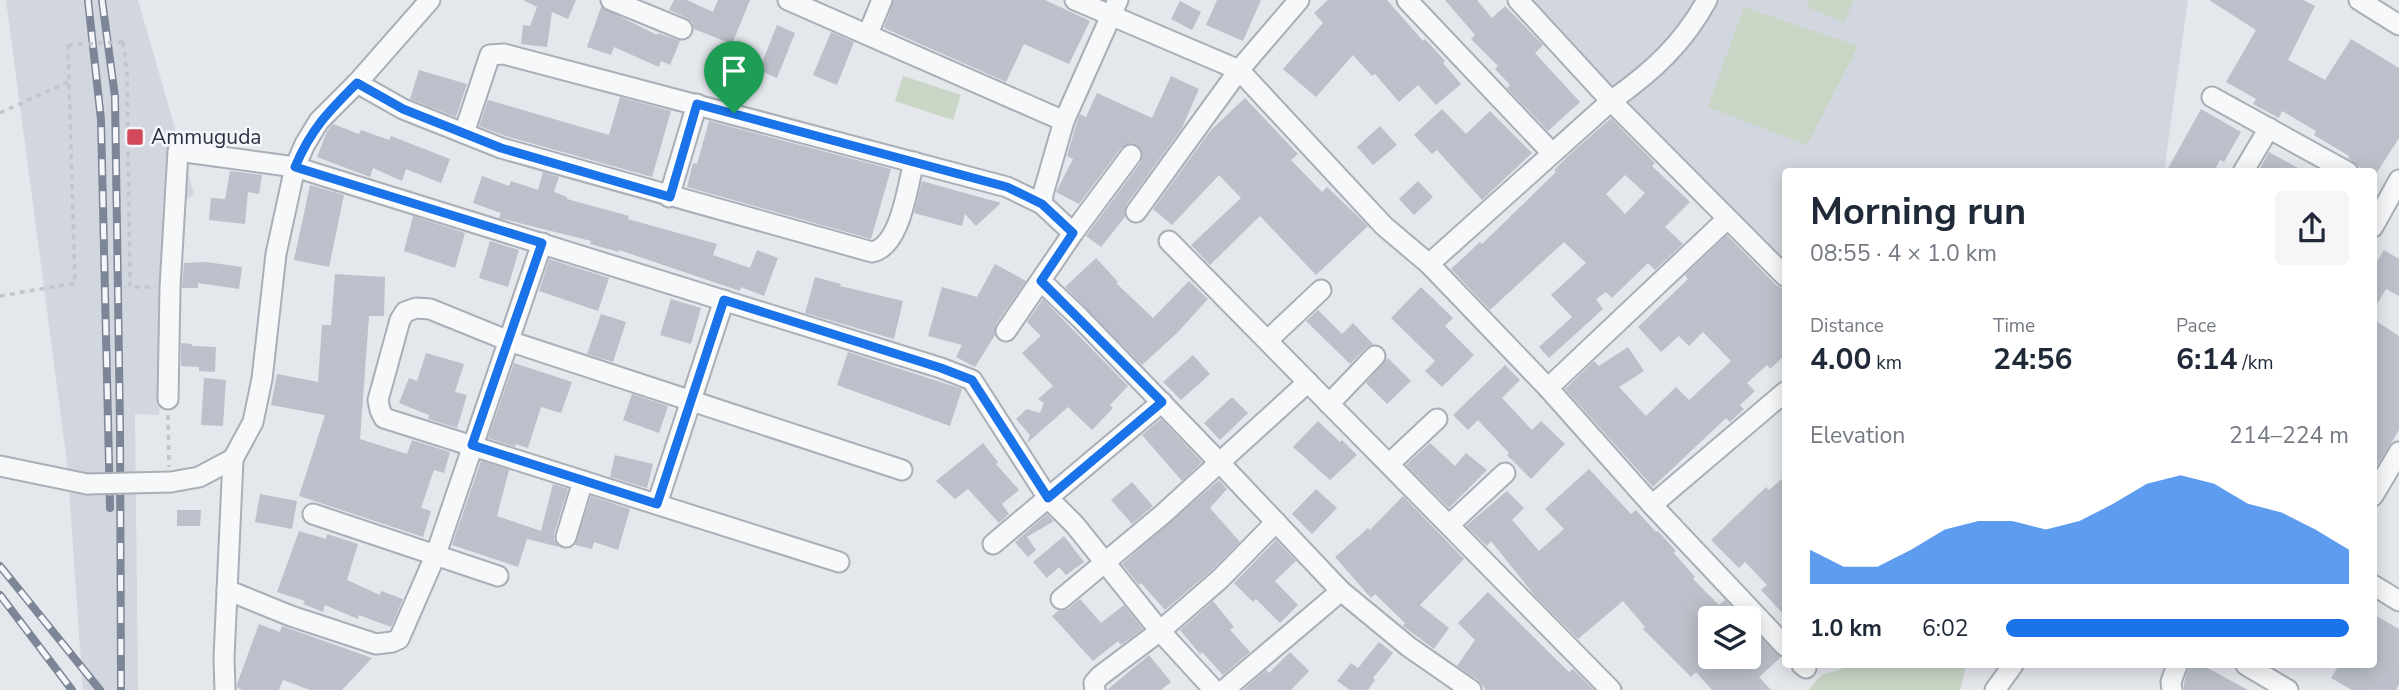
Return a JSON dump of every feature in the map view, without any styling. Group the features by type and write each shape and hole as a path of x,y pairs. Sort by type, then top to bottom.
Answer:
{"street":[{"path":"225,690 233,459 253,422 262,379 276,254 295,167 319,121 357,83 430,0"},
{"path":"611,0 682,29"},
{"path":"788,0 1064,121"},
{"path":"868,34 883,0"},
{"path":"1075,0 1114,8 1240,70 1384,226 1429,264 1548,388 1782,643"},
{"path":"1136,212 1240,70 1299,0"},
{"path":"1407,0 1552,153"},
{"path":"1518,0 1611,101 1782,273"},
{"path":"1429,264 1611,101 1675,49 1707,0"},
{"path":"2359,0 2399,25"},
{"path":"1042,204 1045,184 1064,121 1114,8"},
{"path":"464,133 490,55 504,54 1007,187 1042,204 1073,233"},
{"path":"357,83 403,109 501,148 872,252 880,251 893,237 914,162"},
{"path":"2212,97 2341,168"},
{"path":"670,197 697,104"},
{"path":"2246,168 2269,128"},
{"path":"168,399 170,288 178,151 295,167 941,368 972,380 1048,498 1075,525 1160,631 1214,690"},
{"path":"1006,331 1073,233 1131,155"},
{"path":"2377,187 2396,192 2377,221"},
{"path":"1548,388 1727,219"},
{"path":"1169,241 1610,690"},
{"path":"227,590 291,616 376,643 399,639 436,554 542,243"},
{"path":"1041,281 1162,402 1341,591 1409,647 1471,690"},
{"path":"1268,340 1321,290"},
{"path":"657,504 724,300"},
{"path":"839,562 384,418 378,400 397,327 405,312 416,308 430,309 509,341 902,470"},
{"path":"1329,404 1375,356"},
{"path":"1061,598 1163,514 1308,382"},
{"path":"1653,505 1782,395"},
{"path":"993,544 1162,402"},
{"path":"1389,464 1437,419"},
{"path":"2377,489 2399,452"},
{"path":"0,466 87,484 172,482 199,477 233,459"},
{"path":"1449,525 1505,473"},
{"path":"566,537 583,481"},
{"path":"313,514 498,576"},
{"path":"1095,690 1094,683 1100,676 1160,631 1220,579 1276,522"},
{"path":"2377,587 2399,601"},
{"path":"1224,690 1341,591"},
{"path":"1995,690 2011,668"},
{"path":"2172,690 2171,682 2175,668"},
{"path":"2251,668 2287,690"}],"path":[{"path":"0,296 75,283 68,45 123,41 127,72 130,287 170,288"},
{"path":"0,113 68,82"},
{"path":"168,399 167,461 172,482"}],"shaded area":[{"path":"6,0 138,0 194,194 170,213 159,415 135,414 138,690 83,690 67,462"},
{"path":"1530,0 2188,0 2164,168 1782,168 1782,258 1608,83"}],"green space":[{"path":"1810,0 1854,0 1844,22 1807,7"},
{"path":"1744,7 1858,46 1807,145 1708,107"},
{"path":"903,76 961,95 953,120 895,101"},
{"path":"1845,668 1965,668 1960,690 1808,690 1822,675"}],"building":[{"path":"523,0 576,0 568,19 552,12 547,47 521,44 523,25 530,26 537,7"},
{"path":"674,0 687,0 713,12 718,0 750,0 732,44 694,29 687,18 669,10"},
{"path":"894,0 1045,0 1090,21 1069,64 1024,44 1006,82 884,28"},
{"path":"1217,0 1261,0 1243,41 1206,25"},
{"path":"1328,0 1387,0 1423,41 1425,39 1445,61 1443,63 1461,84 1436,105 1418,85 1399,102 1375,74 1372,76 1353,55 1316,97 1283,69 1323,23 1314,13"},
{"path":"1445,0 1477,0 1492,18 1505,6 1543,45 1535,53 1580,102 1548,131 1507,88 1510,85 1495,69 1498,66 1471,39 1475,35"},
{"path":"2209,0 2303,0 2315,6 2288,60 2325,80 2351,39 2399,68 2399,138 2377,172 2377,168 2361,168 2348,158 2349,156 2314,135 2316,131 2282,111 2279,118 2253,104 2256,99 2226,82 2256,30"},
{"path":"1180,1 1201,12 1192,30 1171,19"},
{"path":"601,7 657,35 658,33 680,41 670,65 661,61 659,67 614,47 611,55 587,47"},
{"path":"777,25 795,33 777,78 759,70"},
{"path":"831,32 854,42 837,85 813,75"},
{"path":"419,70 467,84 456,117 410,99"},
{"path":"1171,76 1199,89 1182,128 1126,205 1125,217 1101,247 1086,236 1141,162 1142,151 1133,143 1122,147 1079,204 1056,192 1073,159 1067,156 1080,114 1086,117 1097,93 1152,118"},
{"path":"620,97 671,111 652,177 505,136 479,126 488,100 609,135"},
{"path":"1245,98 1298,154 1291,160 1322,192 1327,187 1368,226 1316,275 1260,216 1210,265 1191,245 1241,198 1219,175 1172,225 1153,209 1211,130"},
{"path":"1442,109 1466,134 1490,111 1532,153 1482,200 1437,150 1432,154 1414,135"},
{"path":"2201,109 2241,132 2224,162 2220,160 2216,168 2168,168"},
{"path":"1611,118 1655,163 1652,166 1690,202 1665,227 1683,244 1655,270 1648,263 1612,298 1606,292 1596,299 1603,309 1549,358 1539,347 1572,317 1551,295 1586,263 1564,242 1490,310 1451,269 1480,242 1482,244 1556,172 1554,170","holes":["1625,175 1645,193 1625,214 1606,194"]},
{"path":"709,121 891,169 871,239 687,187 693,163 697,164"},
{"path":"333,124 359,134 361,130 389,140 391,136 450,159 441,183 406,169 402,181 373,168 370,177 317,157 327,131"},
{"path":"1380,126 1397,145 1373,165 1357,147"},
{"path":"2269,152 2298,168 2260,168"},
{"path":"230,171 262,175 259,194 248,192 245,224 209,220 211,198 225,199"},
{"path":"543,172 559,177 554,192 567,199 717,244 713,255 750,268 757,250 778,258 764,296 741,287 740,291 619,250 590,244 591,241 499,218 501,213 473,203 482,176 509,186 511,181 538,190"},
{"path":"922,181 1001,203 976,226 965,214 962,226 914,213"},
{"path":"1418,181 1433,197 1414,215 1399,199"},
{"path":"310,185 344,195 329,267 294,260"},
{"path":"413,216 465,233 455,268 404,251"},
{"path":"1727,235 1782,288 1782,358 1770,369 1767,365 1747,383 1755,391 1740,405 1744,409 1730,422 1726,418 1653,487 1565,389 1594,361 1599,366 1628,347 1644,371 1619,387 1646,416 1676,387 1689,400 1731,361 1703,332 1689,346 1679,336 1661,352 1638,327 1688,279 1685,275"},
{"path":"490,241 519,250 508,287 479,278"},
{"path":"2384,250 2399,259 2399,296 2386,289 2377,304 2377,261"},
{"path":"1096,258 1118,282 1116,283 1153,318 1189,281 1208,299 1177,333 1142,365 1065,287"},
{"path":"549,259 609,278 598,311 539,291"},
{"path":"206,262 242,267 239,289 198,283 198,288 182,288 184,263"},
{"path":"995,264 1026,281 996,324 995,335 975,367 956,357 962,345 928,336 942,287 977,297"},
{"path":"335,274 385,277 384,316 369,316 360,439 407,454 412,440 450,452 444,473 434,470 421,508 431,511 423,537 299,496 325,415 271,405 277,374 318,382 322,325 331,325"},
{"path":"815,277 841,284 840,286 903,301 894,339 805,313"},
{"path":"1421,287 1453,318 1445,326 1474,355 1442,387 1425,371 1435,361 1391,318"},
{"path":"671,299 701,308 691,344 660,335"},
{"path":"1043,299 1128,386 1110,405 1113,408 1092,430 1068,407 1027,443 1030,435 1016,419 1027,409 1040,413 1044,403 1038,399 1053,386 1022,353 1041,336 1027,322"},
{"path":"1318,310 1342,334 1353,323 1373,344 1350,364 1306,321"},
{"path":"601,314 626,322 613,362 587,354"},
{"path":"2377,322 2399,336 2399,430 2377,466"},
{"path":"181,343 216,347 215,372 199,371 199,367 181,366"},
{"path":"848,352 962,389 950,426 837,385"},
{"path":"426,353 464,364 455,392 467,395 457,428 428,419 429,415 399,403 409,378 417,381"},
{"path":"1193,355 1210,374 1181,400 1163,382"},
{"path":"1388,358 1411,381 1387,404 1366,383"},
{"path":"514,363 572,382 561,413 541,407 528,448 516,444 515,447 488,438"},
{"path":"1505,365 1520,380 1502,398 1532,430 1541,421 1565,444 1531,479 1478,420 1468,430 1453,415"},
{"path":"204,378 226,380 223,426 201,425"},
{"path":"632,394 668,406 659,433 623,420"},
{"path":"1232,397 1248,413 1220,440 1204,423"},
{"path":"1161,419 1202,462 1182,481 1142,435"},
{"path":"1318,421 1357,455 1330,480 1293,447"},
{"path":"983,443 998,462 996,464 1019,490 1002,504 1009,514 999,523 968,489 955,499 936,481"},
{"path":"1430,443 1455,466 1466,453 1487,470 1449,508 1406,465"},
{"path":"615,455 653,464 647,488 610,477"},
{"path":"481,461 509,470 497,516 541,531 553,484 568,489 554,534 554,540 559,547 527,539 518,567 452,545"},
{"path":"1589,469 1631,514 1636,510 1656,532 1658,531 1695,577 1693,579 1719,605 1725,600 1731,606 1698,606 1698,669 1761,669 1761,638 1781,657 1759,677 1771,690 1712,690 1696,672 1691,677 1643,629 1645,627 1623,601 1578,639 1535,596 1491,541 1487,546 1466,526 1507,491 1524,508 1512,520 1539,551 1564,529 1545,509"},
{"path":"1782,479 1782,613 1761,590 1767,585 1745,562 1739,568 1711,540 1766,487 1769,490"},
{"path":"1219,480 1227,489 1210,508 1240,542 1165,610 1122,564"},
{"path":"1132,482 1153,506 1132,524 1111,500"},
{"path":"1316,489 1337,508 1312,534 1292,514"},
{"path":"260,494 297,501 292,529 255,522"},
{"path":"591,496 630,509 618,550 594,542 592,549 575,545"},
{"path":"1403,496 1464,559 1420,605 1449,628 1434,649 1403,626 1405,623 1375,594 1371,598 1335,557 1368,528 1370,530"},
{"path":"177,510 201,510 200,526 177,526"},
{"path":"1047,514 1054,521 1027,537 1036,550 1028,557 1015,542"},
{"path":"299,531 326,539 327,534 358,544 347,580 380,595 381,591 403,599 391,627 359,615 358,619 325,605 323,612 303,604 305,601 277,592"},
{"path":"1064,536 1084,562 1066,575 1059,567 1047,578 1033,562"},
{"path":"1276,540 1296,561 1275,581 1298,605 1280,623 1256,599 1253,602 1234,583"},
{"path":"1488,592 1569,672 1573,669 1594,690 1486,690 1478,680 1457,666 1475,640 1458,623"},
{"path":"1080,599 1101,623 1124,605 1143,629 1121,645 1118,641 1093,661 1052,616 1058,611 1068,609"},
{"path":"1213,601 1234,627 1230,630 1250,652 1223,675 1202,652 1200,654 1180,630"},
{"path":"2377,616 2399,629 2399,684 2396,690 2352,690 2331,678 2337,668 2377,668"},
{"path":"259,624 280,632 282,626 372,658 342,690 310,690 283,680 279,690 243,690 237,688 237,684"},
{"path":"1379,642 1393,653 1373,678 1375,680 1368,690 1350,690 1337,681 1351,663 1358,668"},
{"path":"1290,652 1309,671 1291,690 1243,690 1266,670 1269,673"},
{"path":"1149,655 1171,682 1161,690 1107,690"},
{"path":"2188,668 2208,668 2248,690 2184,690"}],"railway":[{"path":"88,0 101,120 110,508"},
{"path":"102,0 115,97 121,690"},
{"path":"0,566 100,690"},
{"path":"0,595 72,690"}],"place":[{"name":"Ammuguda","path":"135,137"}],"route":[{"path":"357,83 403,109 501,148 670,197 697,104 734,113 1007,187 1042,204 1073,233 1041,281 1162,402 1048,498 972,380 724,300 657,504 472,445 542,243 295,167 319,121 357,83"}]}
